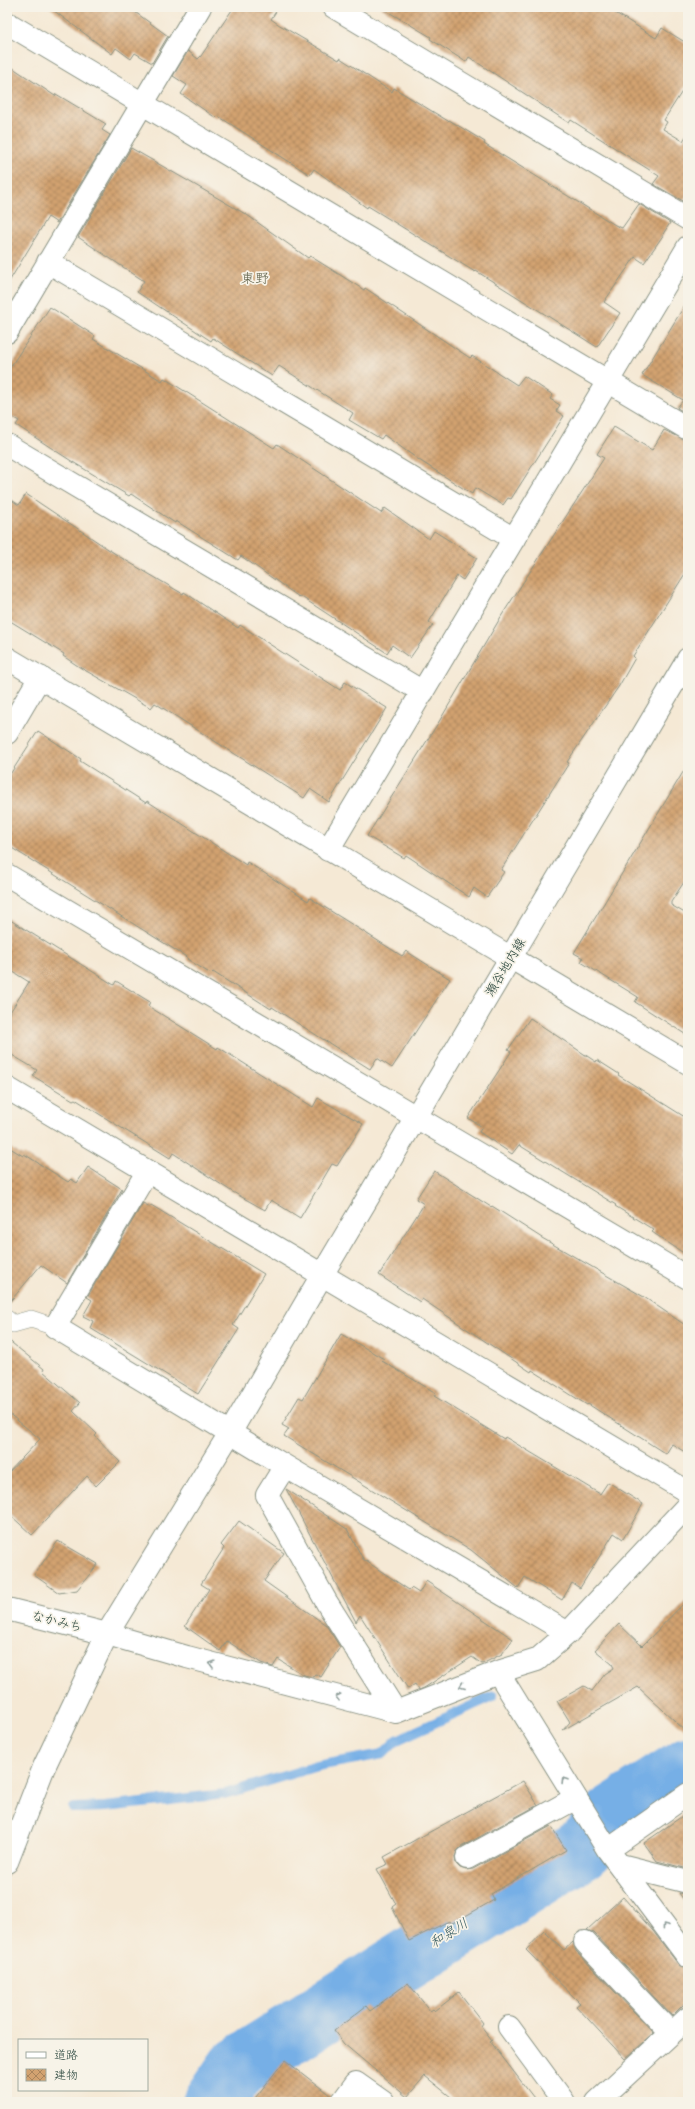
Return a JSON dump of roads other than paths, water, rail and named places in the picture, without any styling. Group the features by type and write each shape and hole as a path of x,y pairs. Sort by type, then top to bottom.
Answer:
{"street":[{"path":"7,332 200,7"},
{"path":"334,7 688,219"},
{"path":"7,23 688,429"},
{"path":"328,850 688,247"},
{"path":"48,262 514,539"},
{"path":"7,445 423,692"},
{"path":"7,658 688,1064"},
{"name":"瀬谷地内線","path":"7,1862 44,1767 107,1634 230,1433 322,1274 688,659"},
{"path":"7,733 40,677"},
{"path":"7,875 688,1278"},
{"path":"7,1088 688,1492"},
{"path":"147,1172 55,1327 285,1466 568,1633"},
{"path":"285,1466 267,1495 327,1603 396,1712 498,1672 537,1660 568,1633 688,1505"},
{"name":"なかみち","path":"7,1609 107,1634 201,1661 396,1712"},
{"path":"498,1672 592,1825 688,1957"},
{"path":"614,1857 688,1794"},
{"path":"467,1858 576,1798"},
{"path":"614,1857 688,1882"},
{"path":"585,1942 671,2033"},
{"path":"597,2102 688,2018"},
{"path":"509,2027 564,2102"},
{"path":"342,2102 356,2083 383,2102"}],"lane":[{"path":"7,1319 13,1324 31,1320 55,1327"}],"waterway":[{"path":"73,1808 105,1807 225,1794 317,1766 383,1754 397,1740 493,1696"},
{"name":"和泉川","path":"214,2102 238,2067 585,1847 612,1816 688,1767"}],"district":[{"name":"東野","path":"255,278"}]}
